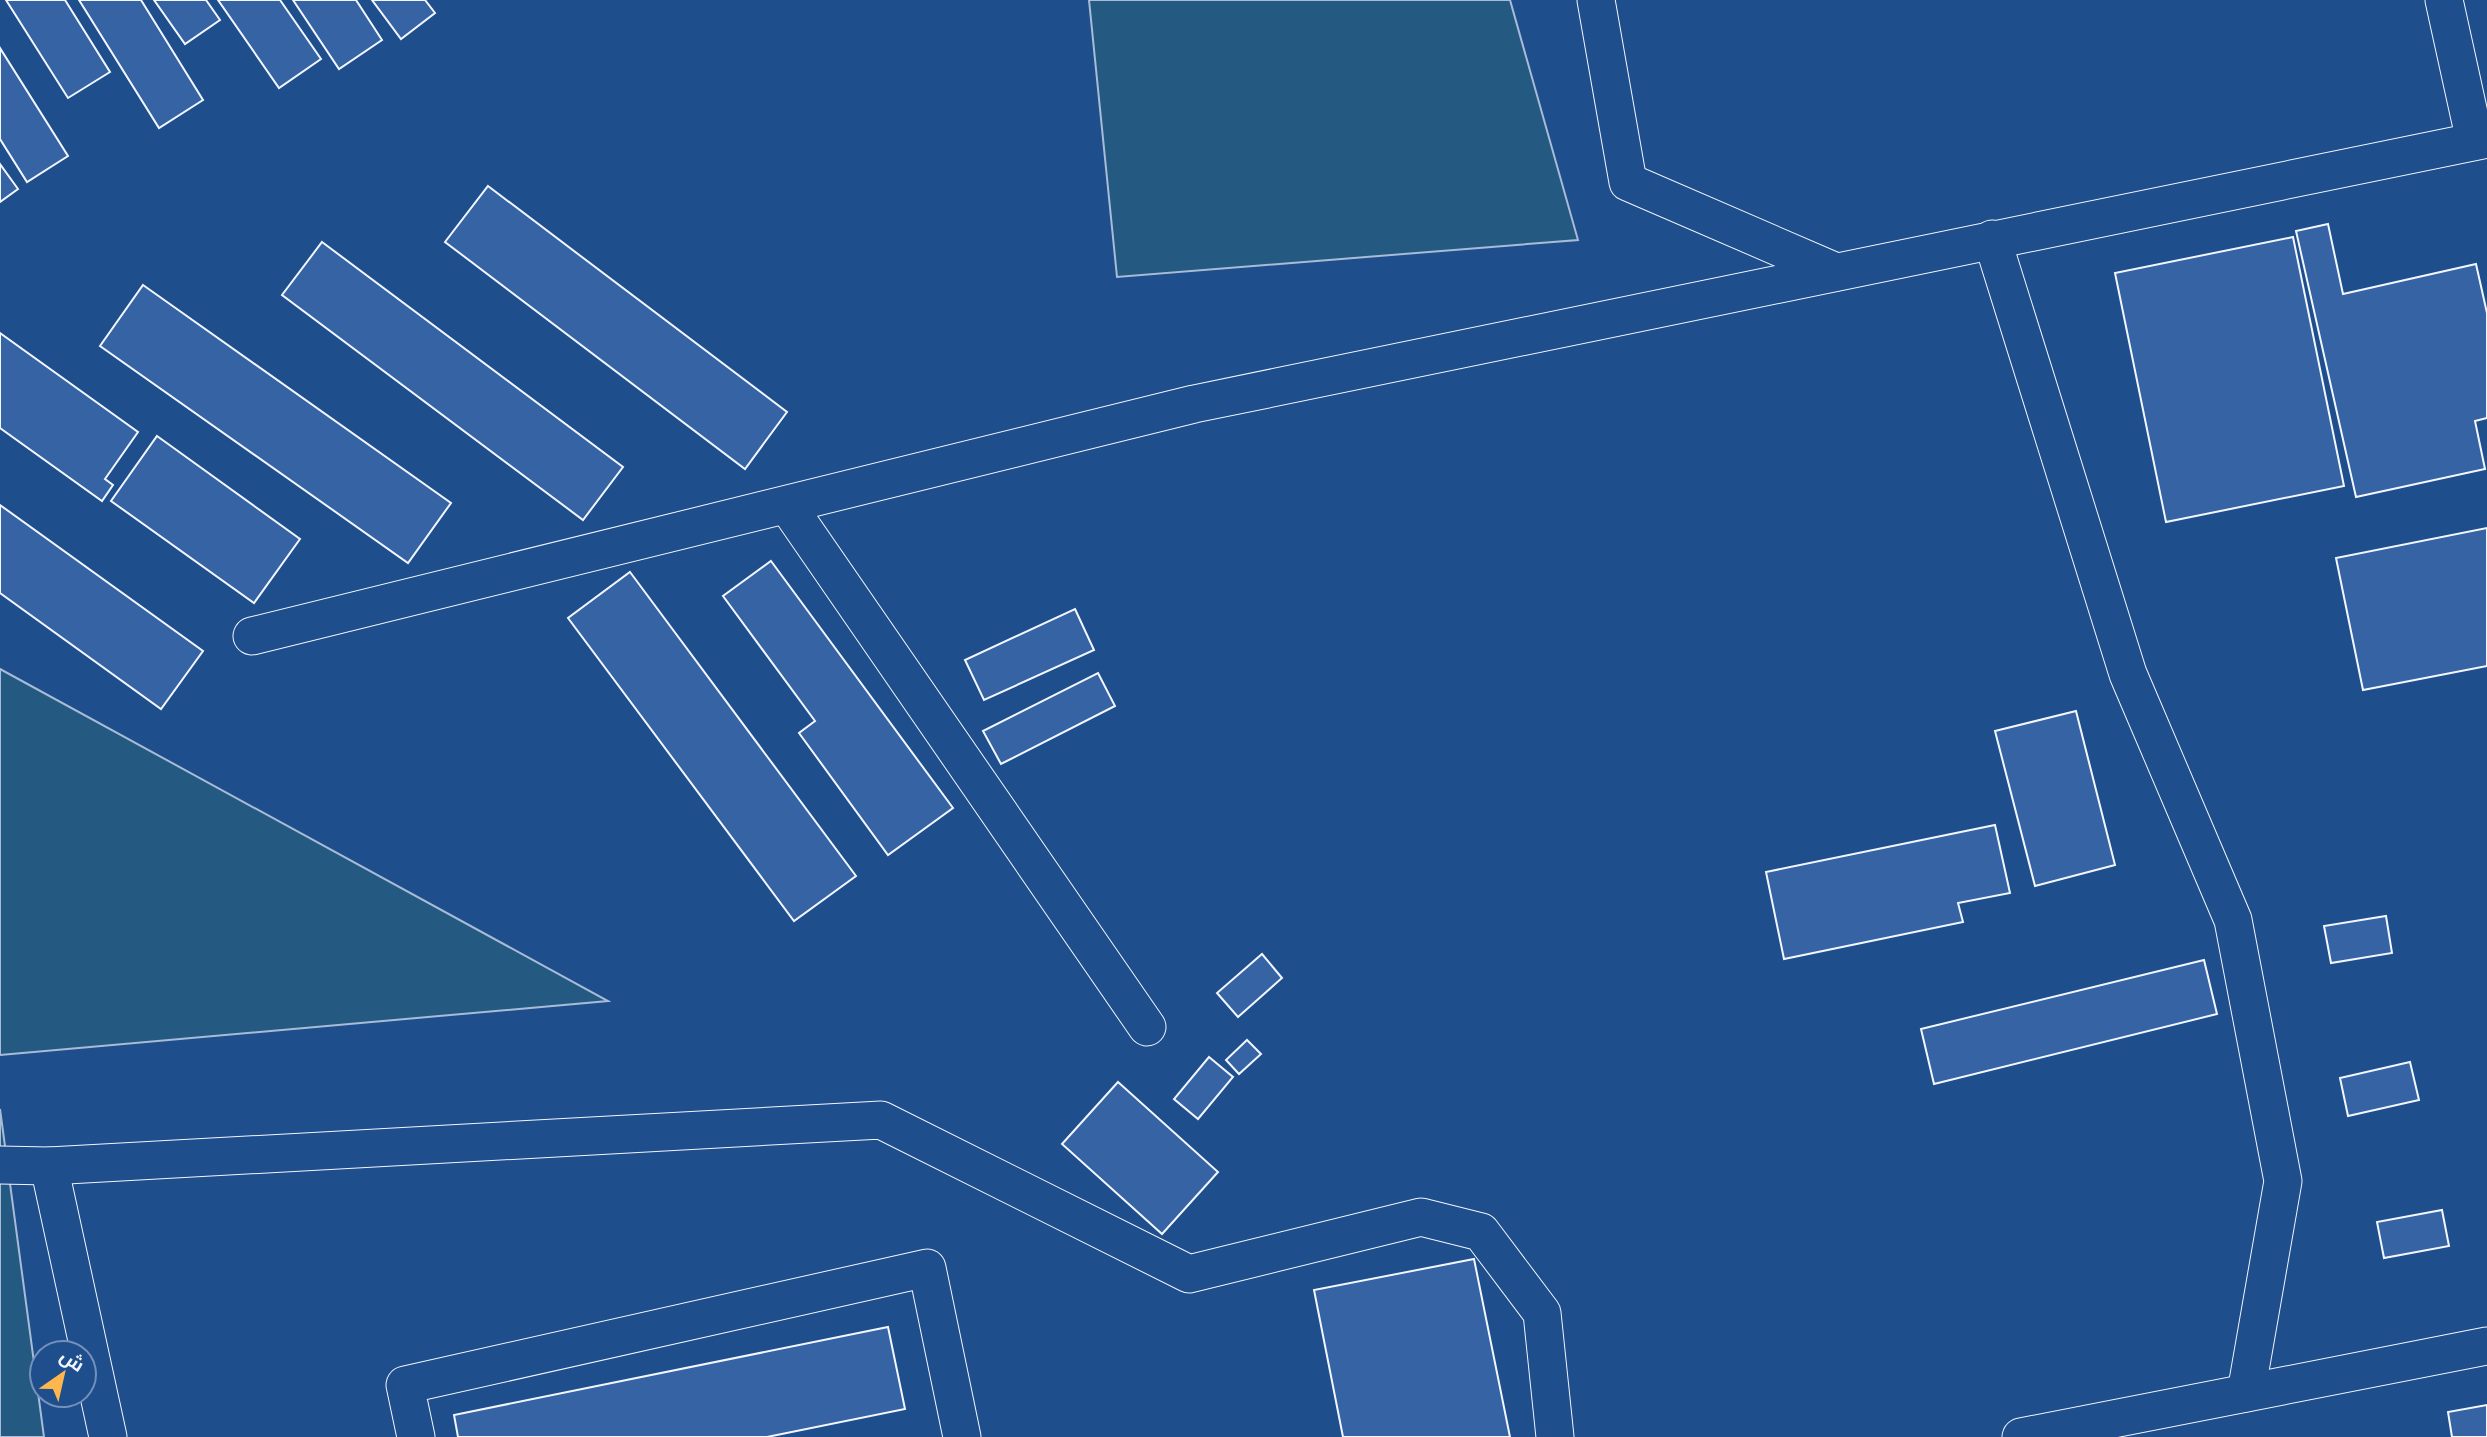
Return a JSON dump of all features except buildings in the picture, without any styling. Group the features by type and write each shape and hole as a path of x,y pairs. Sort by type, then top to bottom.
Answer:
{"street":[{"path":"1596,0 1628,182 1836,272"},
{"path":"252,636 1194,404 2481,140 2444,0"},
{"path":"1992,239 2128,674 2233,920 2283,1181 2246,1393"},
{"path":"788,505 1147,1027"},
{"path":"0,1165 49,1166 881,1120 1189,1274 1421,1217 1481,1232 1542,1313 1555,1437"},
{"path":"49,1166 108,1437"},
{"path":"416,1437 405,1385 927,1268 962,1437"},
{"path":"2021,1437 2487,1346"}],"shaded area":[{"path":"1089,0 1510,0 1578,240 1117,277"},
{"path":"0,669 608,1001 0,1055"},
{"path":"0,1109 31,1339 28,1339 28,1409 40,1409 44,1437 0,1437"}]}
